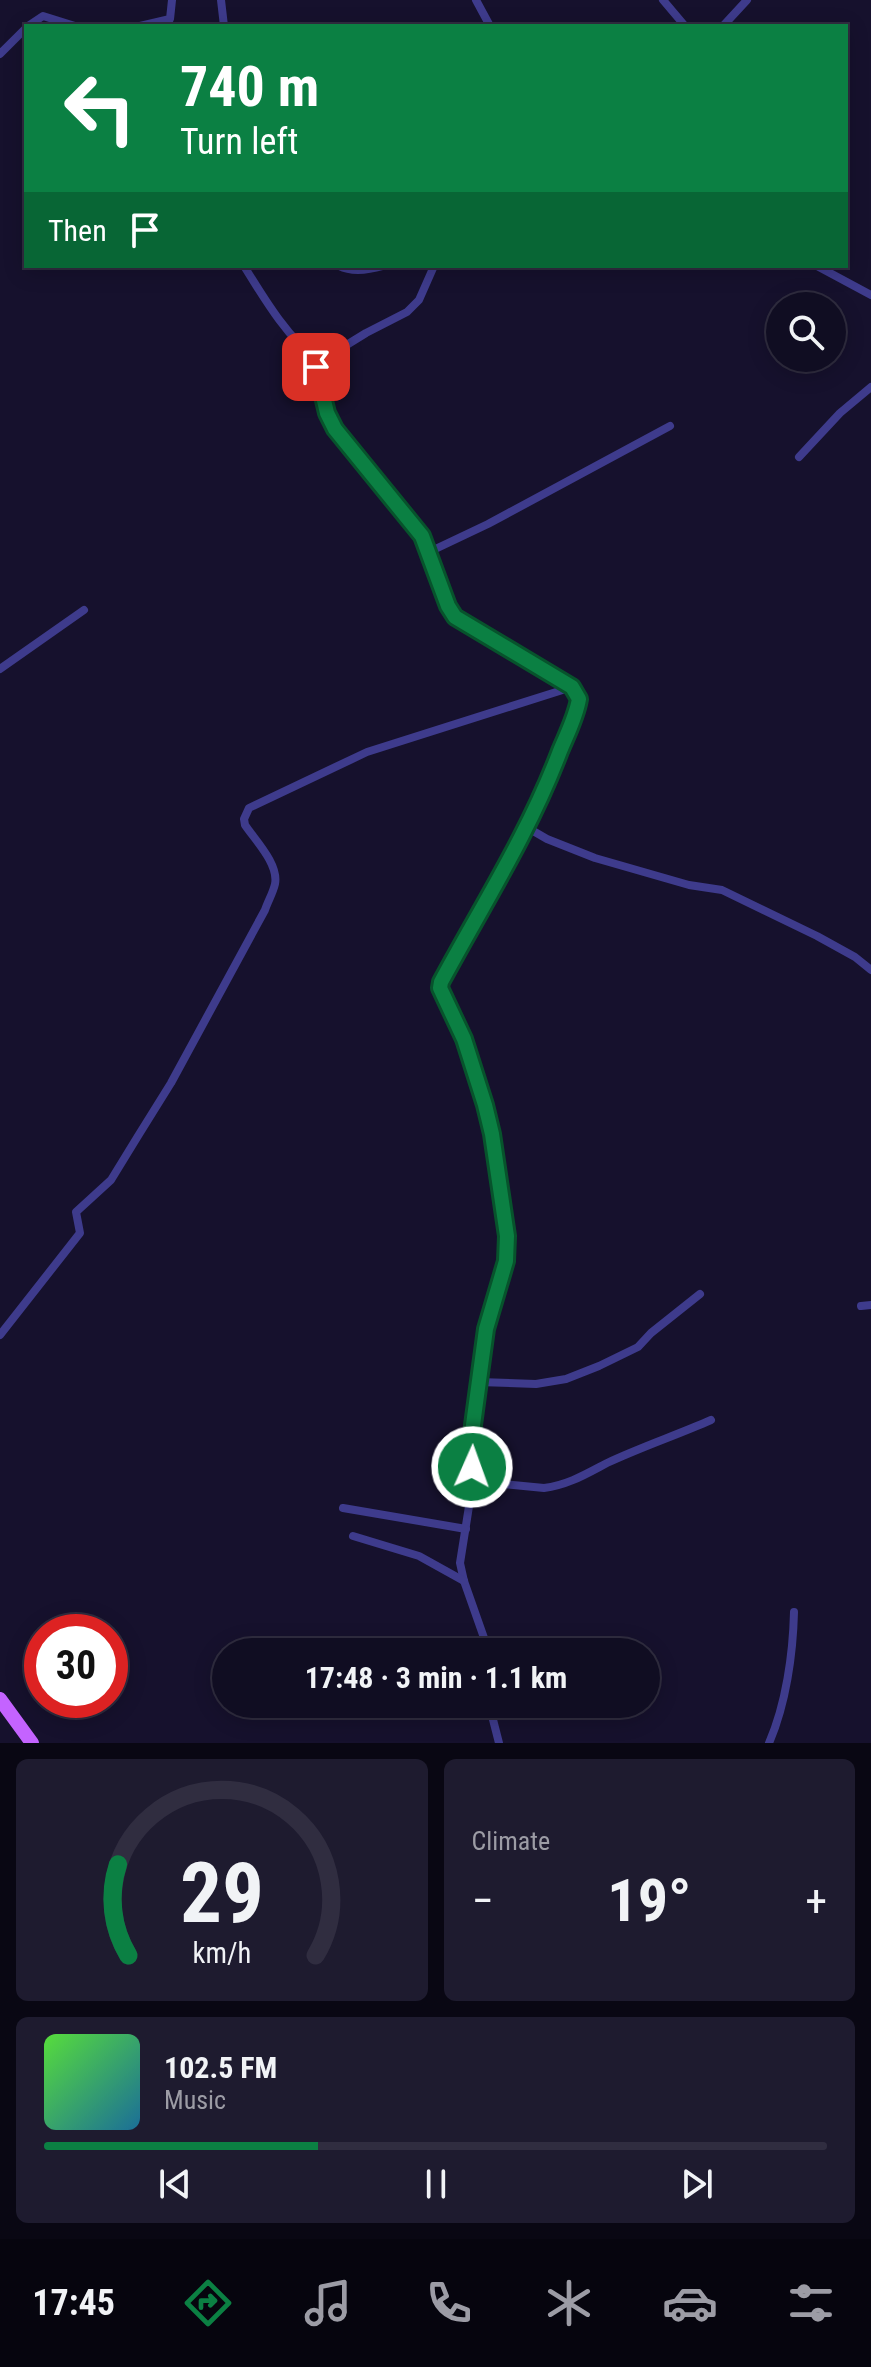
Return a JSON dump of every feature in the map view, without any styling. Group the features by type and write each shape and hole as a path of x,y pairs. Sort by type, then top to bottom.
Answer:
{"main road":[{"path":"0,1699 32,1743"}],"street":[{"path":"172,0 173,22"},
{"path":"221,0 224,24"},
{"path":"476,0 489,24"},
{"path":"663,0 683,24"},
{"path":"725,24 747,0"},
{"path":"31,24 43,16 69,24"},
{"path":"0,54 24,30"},
{"path":"245,268 276,316 307,353 319,362"},
{"path":"341,268 378,268"},
{"path":"433,268 419,300 407,312 319,362 316,375 327,413 335,429 422,536 455,617 572,687 579,699 528,828 463,941 440,988 464,1039 478,1080 492,1134 506,1216 506,1261 486,1329 471,1448 473,1481 460,1563 484,1638"},
{"path":"821,268 871,295"},
{"path":"799,457 840,413 871,387"},
{"path":"429,552 488,524 670,426"},
{"path":"0,669 84,610"},
{"path":"0,1335 80,1233 76,1212 111,1180 171,1083 265,910 275,876 273,866 245,825 249,808 367,752 572,687"},
{"path":"528,828 547,839 620,866 689,885 722,890 817,936 855,957 871,970"},
{"path":"479,1382 536,1384 566,1379 599,1366 638,1347 700,1294"},
{"path":"861,1306 871,1305"},
{"path":"473,1481 544,1488 556,1486 711,1420"},
{"path":"343,1508 466,1529"},
{"path":"353,1536 419,1556 464,1581"},
{"path":"769,1743 776,1727 785,1686 794,1612"},
{"path":"493,1718 499,1743"}],"route":[{"path":"316,367 327,413 335,429 422,536 455,617 572,687 579,699 528,828 440,988 464,1039 478,1080 492,1134 506,1216 506,1261 486,1329 473,1425 472,1467"}]}
